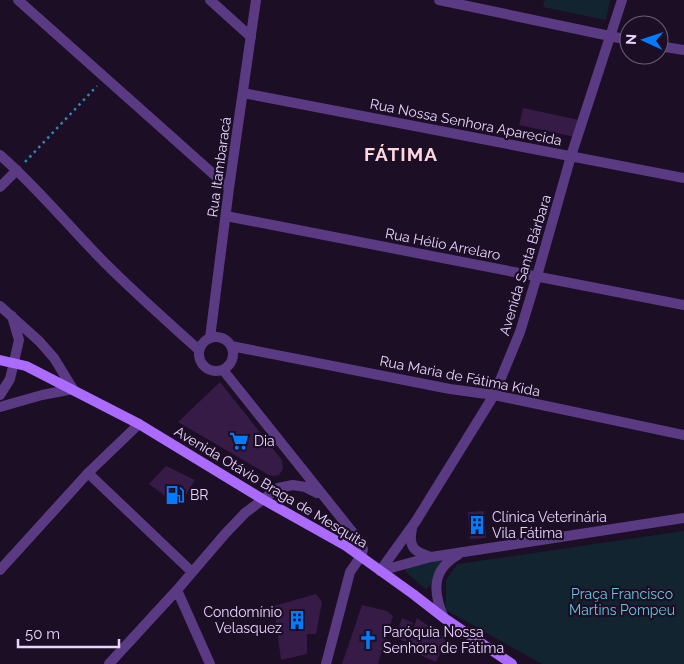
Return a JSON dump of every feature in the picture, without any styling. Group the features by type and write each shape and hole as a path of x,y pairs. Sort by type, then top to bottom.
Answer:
{"main road":[{"name":"Avenida Otávio Braga de Mesquita","path":"0,360 26,366 139,424 264,500 346,546 444,618 512,664"}],"street":[{"path":"18,0 229,188"},
{"path":"210,0 251,37"},
{"name":"Rua Itambaracá","path":"210,338 256,0"},
{"path":"439,0 619,38"},
{"name":"Avenida Santa Bárbara","path":"380,571 416,521 494,395 520,332 572,156 622,0"},
{"path":"669,48 684,50"},
{"name":"Rua Nossa Senhora Aparecida","path":"243,93 684,178"},
{"path":"0,154 106,264 199,350"},
{"path":"0,188 17,170"},
{"name":"Rua Hélio Arrelaro","path":"226,216 684,305"},
{"path":"0,306 40,341 54,358 73,389 42,395 0,407"},
{"path":"0,395 10,379 19,340 11,315"},
{"path":"210,338 222,338 227,341 233,351 231,363 219,372 210,371 203,366 199,358 199,350 205,341 210,338"},
{"name":"Rua Maria de Fátima Kida","path":"231,346 494,395 684,435"},
{"path":"223,370 362,544 361,556 350,572 326,664"},
{"path":"0,570 88,473 139,424"},
{"path":"88,473 192,572"},
{"path":"109,664 245,513 278,488 292,484 306,487 322,496"},
{"path":"380,571 430,557 684,518"},
{"name":"Avenida Santa Bárbara","path":"416,521 410,536 411,544 415,550 430,557"},
{"path":"444,618 436,592 438,578 446,562 462,553"},
{"path":"177,590 210,664"}],"path":[{"path":"17,170 105,78"}],"green space":[{"path":"545,0 610,0 606,20 543,7"},
{"name":"Praça Francisco Martins Pompeu","path":"684,531 684,664 542,664 446,610 446,580 458,564"},
{"path":"442,559 430,586 426,589 405,570 412,566"}],"building":[{"path":"523,108 579,120 575,137 519,125"},
{"name":"Dia","path":"220,382 282,460 283,469 279,475 269,475 178,422"},
{"name":"BR","path":"166,466 195,480 179,506 149,484"},
{"name":"Clínica Veterinária Vila Fátima","path":"484,511 486,538 470,539 468,512"},
{"name":"Condomínio Velasquez","path":"316,594 322,602 316,634 307,634 307,654 281,660 274,606"},
{"name":"Paróquia Nossa Senhora de Fátima","path":"362,605 387,611 393,616 378,664 342,664"},
{"path":"402,618 413,623 406,642 395,638"},
{"path":"417,618 446,638 436,662 406,649"}],"place":[{"name":"Dia","path":"239,441"},
{"name":"BR","path":"175,495"},
{"name":"Clínica Veterinária Vila Fátima","path":"477,525"},
{"name":"Condomínio Velasquez","path":"297,620"},
{"name":"Paróquia Nossa Senhora de Fátima","path":"368,640"}],"district":[{"name":"FÁTIMA","path":"401,154"}]}
